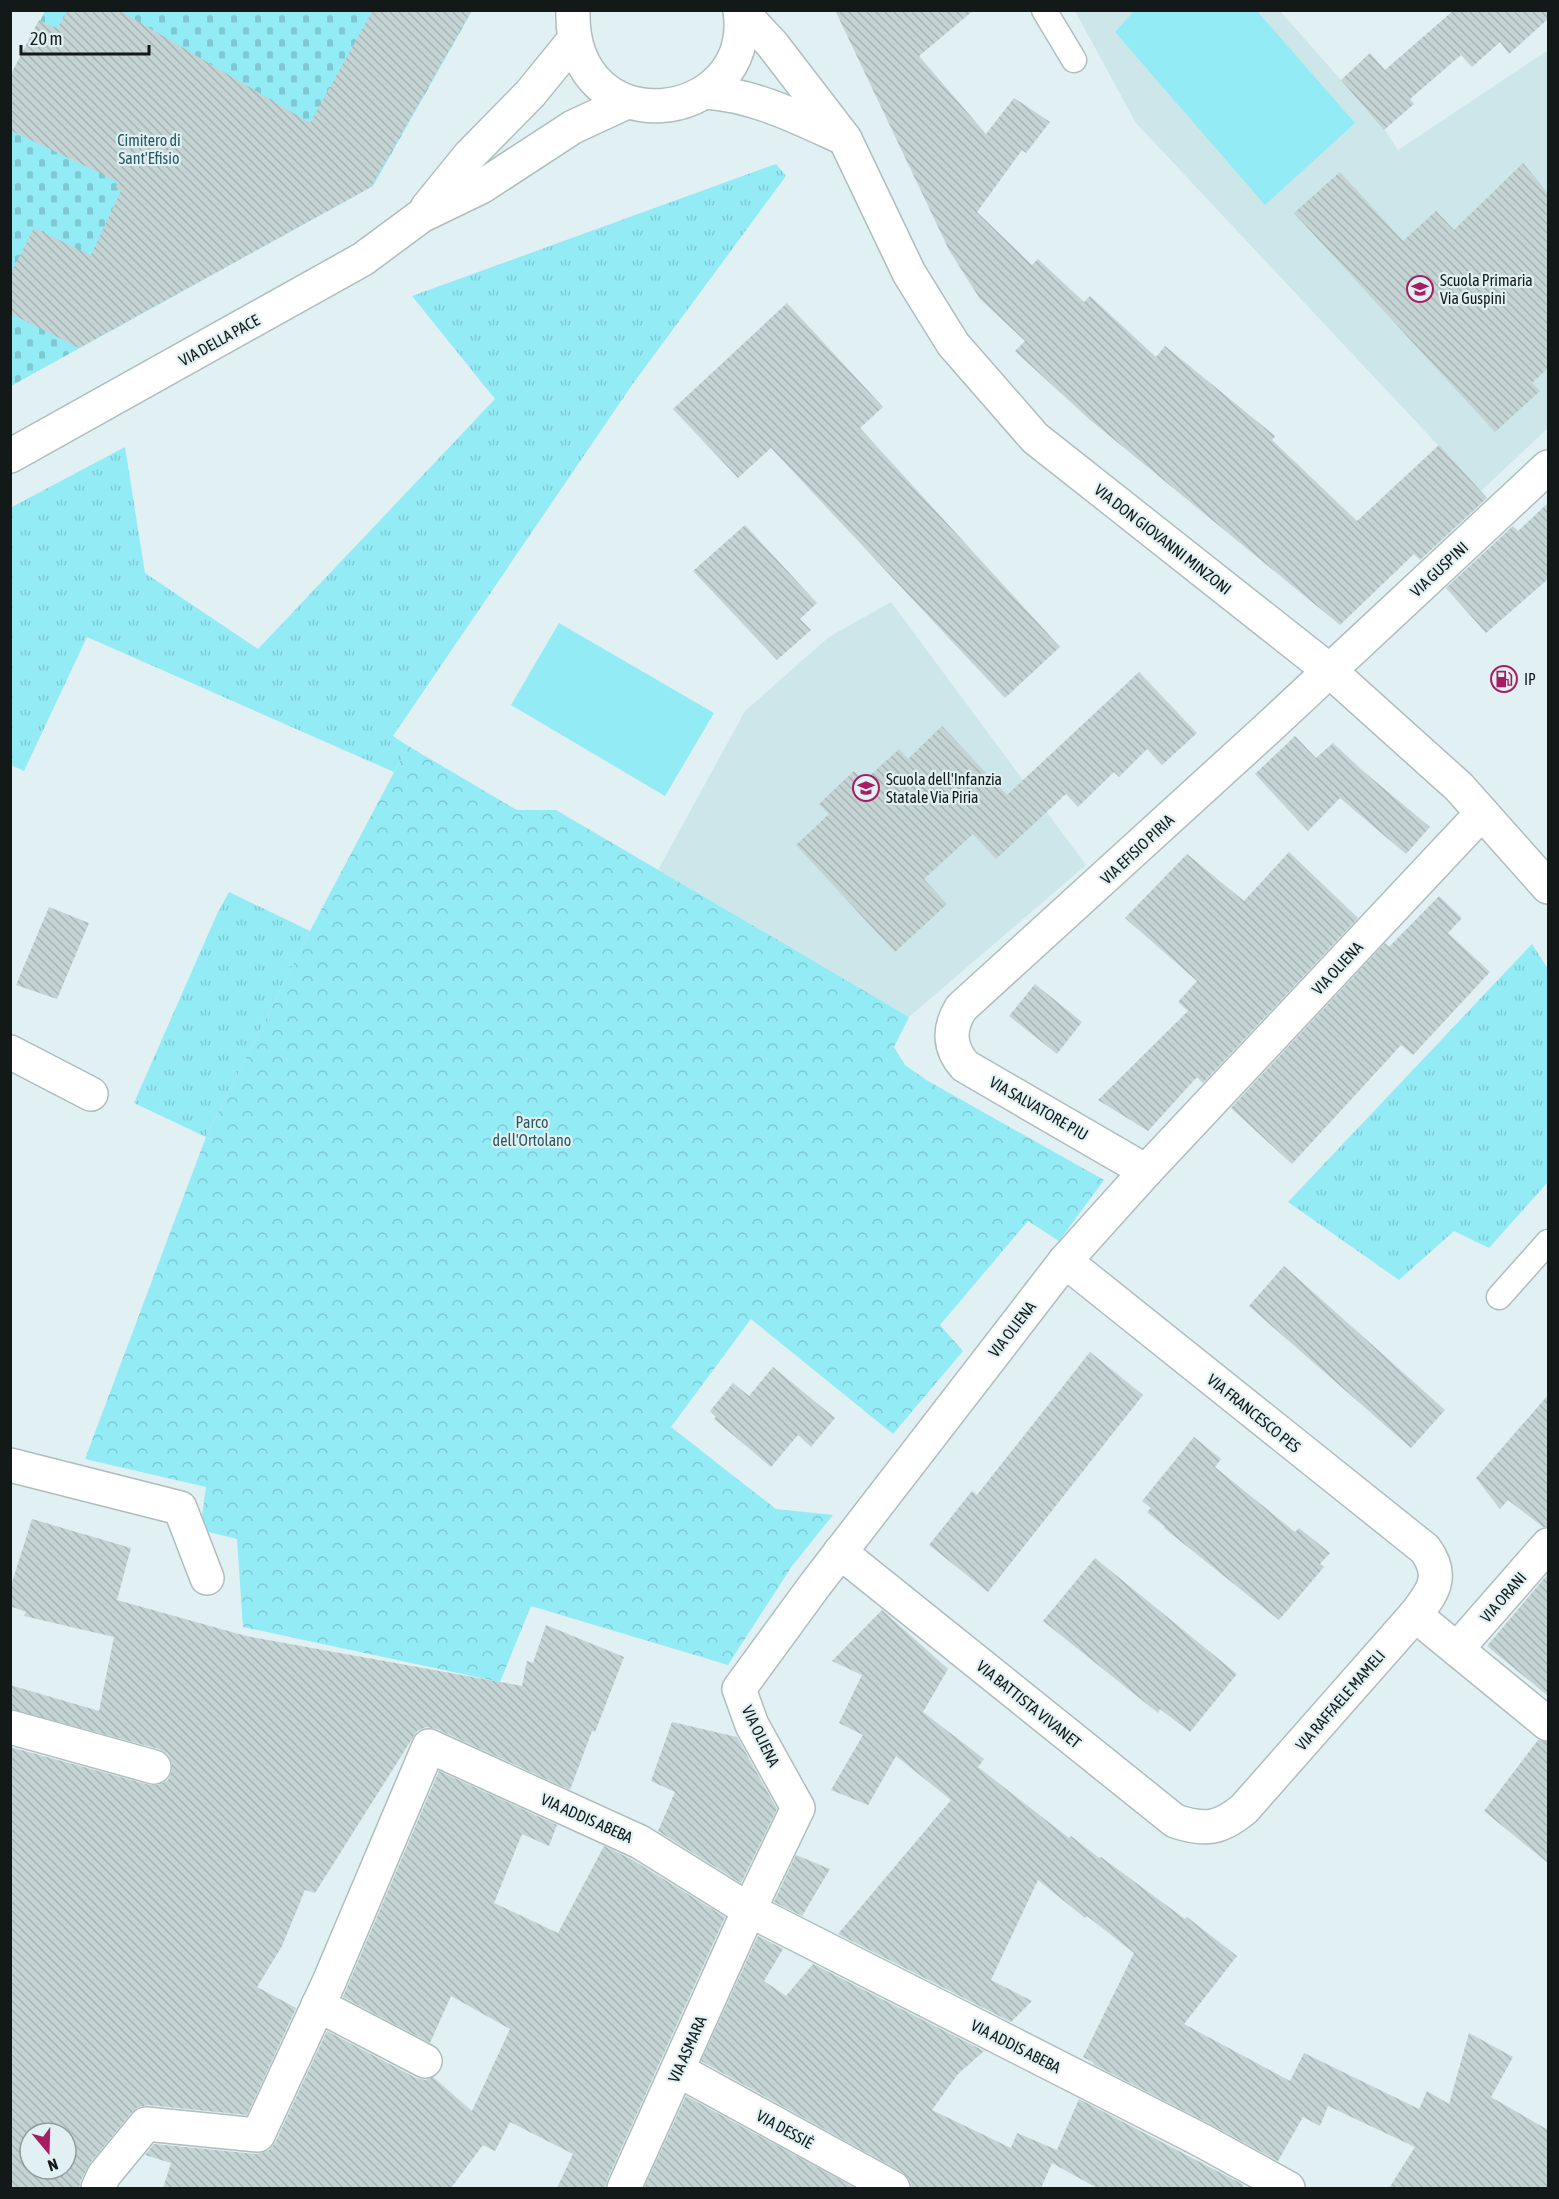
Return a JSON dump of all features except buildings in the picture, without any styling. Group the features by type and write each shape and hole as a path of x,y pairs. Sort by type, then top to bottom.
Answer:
{"street":[{"path":"574,25 584,67 603,88 627,102 654,107 681,104 705,92 725,73 738,49 742,22 740,10"},
{"name":"VIA DON GIOVANNI MINZONI","path":"740,10 772,44 845,139 909,273 952,344 1035,438 1330,671 1459,787 1548,886"},
{"name":"VIA DELLA PACE","path":"421,216 470,155 530,94 574,25"},
{"path":"705,92 729,93 774,108 845,139"},
{"name":"VIA DELLA PACE","path":"10,456 363,259 421,216 481,187 573,127 627,102"},
{"name":"VIA GUSPINI","path":"1330,671 1548,467"},
{"name":"VIA EFISIO PIRIA","path":"951,1031 954,1019 961,1008 1330,671"},
{"name":"VIA OLIENA","path":"749,1910 798,1808 753,1725 739,1689 840,1552 1065,1261 1146,1171 1482,813"},
{"name":"VIA SALVATORE PIU","path":"951,1031 952,1045 965,1066 1146,1171"},
{"path":"10,1052 91,1094"},
{"name":"VIA FRANCESCO PES","path":"1065,1261 1425,1549 1436,1571"},
{"path":"10,1465 180,1508 207,1578"},
{"name":"VIA ORANI","path":"1457,1649 1548,1545"},
{"name":"VIA BATTISTA VIVANET","path":"840,1552 1175,1821 1193,1827 1212,1827 1229,1821"},
{"name":"VIA RAFFAELE MAMELI","path":"1229,1821 1244,1809 1415,1615 1430,1596 1435,1583 1436,1571"},
{"path":"1415,1615 1548,1724"},
{"path":"10,1727 154,1767"},
{"name":"VIA ADDIS ABEBA","path":"98,2188 104,2175 146,2124 258,2135 318,2005 429,1746 640,1842 749,1910 1201,2140 1288,2188"},
{"name":"VIA ASMARA","path":"624,2188 749,1910"},
{"path":"318,2005 425,2061"},
{"name":"VIA DESSIÈ","path":"678,2070 893,2188"}],"lane":[{"path":"1044,10 1074,60"},
{"path":"1499,1297 1548,1242"}],"shaded area":[{"name":"Scuola Primaria Via Guspini","path":"1075,11 1280,11 1385,130 1398,150 1548,50 1548,428 1481,491 1136,123"},
{"name":"Scuola dell'Infanzia Statale Via Piria","path":"891,602 1086,865 909,1017 658,870 745,711 829,637"}],"green space":[{"path":"1135,10 1257,11 1355,123 1265,205 1115,32"},
{"name":"Cimitero di Sant'Efisio","path":"45,11 472,11 373,186 11,386 10,82"},
{"path":"776,164 786,176 632,385 393,736 408,746 394,772 87,637 24,771 11,765 10,508 125,447 145,573 258,649 495,399 412,296"},
{"path":"559,623 714,713 665,796 511,705"},
{"name":"Parco dell'Ortolano","path":"408,746 517,810 556,810 909,1017 894,1047 905,1065 928,1081 1104,1180 1059,1241 1028,1221 940,1325 963,1351 893,1434 751,1319 671,1427 776,1509 833,1515 792,1566 728,1665 531,1606 500,1682 243,1627 237,1539 200,1530 206,1487 85,1459 206,1137 310,931"},
{"path":"229,892 310,931 206,1137 134,1103 217,914"},
{"path":"1532,944 1548,969 1548,1182 1489,1248 1454,1231 1399,1280 1288,1202"}],"place":[{"name":"Scuola Primaria Via Guspini","path":"1420,289"},
{"name":"IP","path":"1504,679"},
{"name":"Scuola dell'Infanzia Statale Via Piria","path":"866,788"}]}
